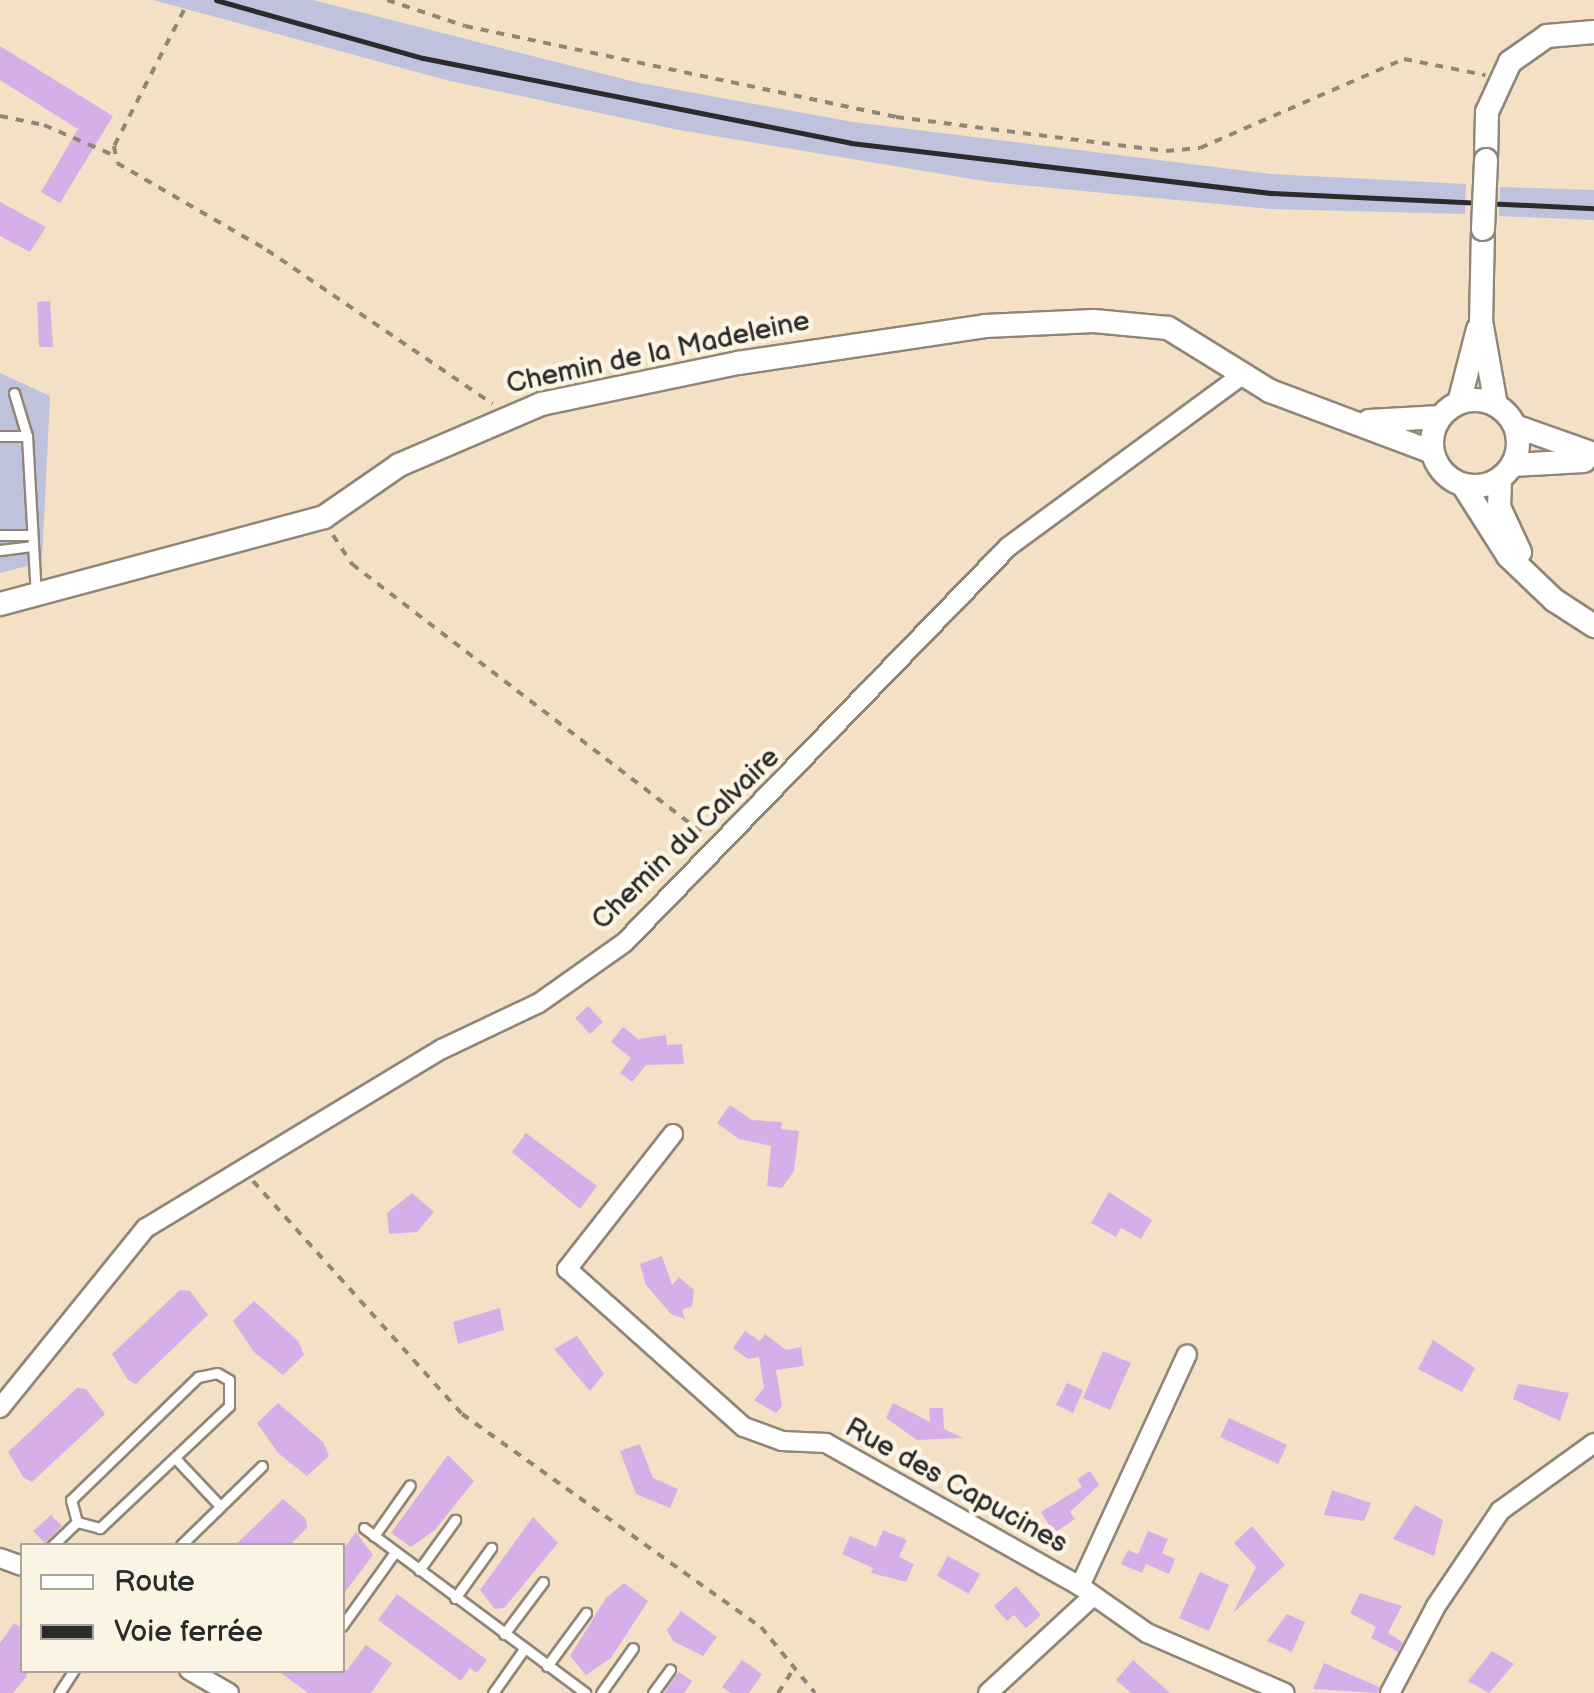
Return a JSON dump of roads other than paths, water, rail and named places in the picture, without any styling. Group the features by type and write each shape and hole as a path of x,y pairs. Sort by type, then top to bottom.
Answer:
{"street":[{"path":"1594,32 1547,36 1510,62 1498,80 1487,112 1480,321 1496,405 1515,426 1594,457"},
{"path":"1480,321 1432,452 1442,473 1463,485 1485,526 1554,600 1594,626"},
{"name":"Chemin de la Madeleine","path":"0,604 324,517 399,465 504,414 738,363 1030,322 1168,328 1242,375 1432,452"},
{"name":"Chemin du Calvaire","path":"0,1408 146,1228 245,1172 442,1050 539,1003 626,942 722,848 1008,547 1242,375"},
{"path":"1341,418 1496,405"},
{"path":"1515,426 1506,472 1506,528 1527,569"},
{"path":"1463,485 1506,472 1594,457"},
{"name":"Rue des Capucines","path":"673,1134 567,1269 744,1427 782,1440 826,1443 1087,1591 1147,1633 1284,1693"},
{"path":"988,1693 1087,1591 1187,1354"},
{"path":"1390,1693 1436,1606 1500,1512 1594,1443"},
{"path":"194,1673 229,1693"}],"lane":[{"path":"14,393 27,436 36,597"},
{"path":"0,436 27,436"},
{"path":"0,534 31,541"},
{"path":"0,550 31,541"},
{"path":"216,1373 229,1380 234,1393 229,1406 100,1528 77,1522 70,1500 198,1377 216,1373"},
{"path":"174,1458 220,1506"},
{"path":"182,1543 262,1466"},
{"path":"374,1536 410,1485"},
{"path":"419,1570 455,1520"},
{"path":"55,1543 77,1522"},
{"path":"364,1528 586,1693"},
{"path":"456,1598 491,1548"},
{"path":"345,1622 395,1552"},
{"path":"504,1634 543,1582"},
{"path":"547,1666 586,1613"},
{"path":"601,1693 634,1648"},
{"path":"493,1693 524,1650"},
{"path":"653,1693 670,1670"}],"railway":[{"path":"216,0 423,58 851,143 1272,193 1594,208"}]}
